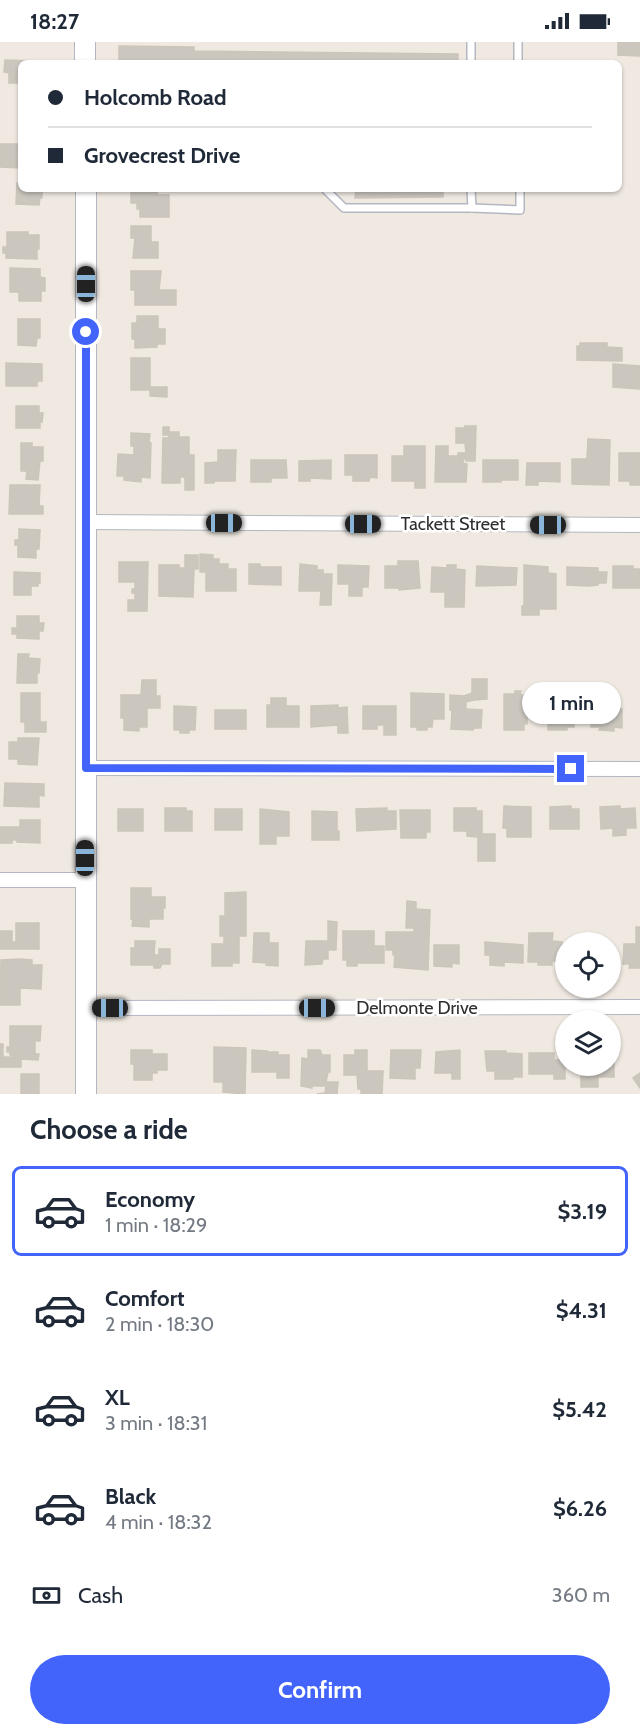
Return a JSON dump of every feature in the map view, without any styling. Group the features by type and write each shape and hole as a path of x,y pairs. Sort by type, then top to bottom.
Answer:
{"street":[{"path":"85,42 86,60"},
{"path":"86,192 86,1094"},
{"name":"Tackett Street","path":"86,522 640,525"},
{"path":"86,768 640,769"},
{"path":"0,880 85,880"},
{"name":"Delmonte Drive","path":"86,1008 640,1007"}],"lane":[{"path":"471,42 471,60"},
{"path":"518,42 518,60"},
{"path":"328,192 344,208 520,210 520,192"},
{"path":"471,192 472,208"}],"building":[{"path":"618,42 640,42 640,56 618,55"},
{"path":"119,46 194,47 194,51 458,54 458,60 119,60"},
{"path":"5,60 18,60 18,83 9,83 9,73 4,72"},
{"path":"0,144 18,144 18,168 0,167"},
{"path":"17,183 18,192 42,192 39,205 16,204"},
{"path":"131,192 157,192 157,195 169,195 169,217 140,217 137,203 131,203"},
{"path":"356,192 443,192 443,197 355,198"},
{"path":"131,226 151,226 151,242 158,242 158,258 133,258 135,238 131,238"},
{"path":"7,232 28,232 28,235 39,235 37,259 6,258 3,247 7,247"},
{"path":"10,268 40,269 40,277 45,278 45,291 41,291 41,301 19,301 19,292 10,292"},
{"path":"131,271 161,271 159,290 176,290 176,305 135,305 135,290 131,290"},
{"path":"137,316 158,316 158,329 165,329 165,344 157,344 157,347 135,348 135,339 132,339 132,323 137,323"},
{"path":"18,319 40,319 40,338 37,338 36,346 18,345"},
{"path":"580,343 607,343 607,347 622,348 622,361 577,360 577,346 580,346"},
{"path":"131,358 150,358 150,387 167,387 167,397 150,396 150,390 131,390"},
{"path":"6,363 42,364 42,381 37,381 37,386 6,386"},
{"path":"613,364 640,366 640,389 613,387"},
{"path":"16,406 39,406 39,413 43,413 40,428 16,428"},
{"path":"465,426 476,426 475,461 463,459 463,463 467,464 466,482 435,482 436,446 448,446 448,456 466,453 465,443 456,443 456,428 465,428"},
{"path":"163,427 169,427 169,432 179,432 179,437 189,437 189,455 194,455 194,490 185,490 185,477 180,477 180,483 162,483 163,438 169,438 169,435 163,435"},
{"path":"131,433 150,434 150,478 141,477 141,482 124,480 124,476 117,476 118,454 134,455"},
{"path":"588,439 610,440 609,485 572,484 572,459 587,459"},
{"path":"21,443 32,443 32,447 43,447 43,461 40,461 38,480 26,479 27,471 21,471"},
{"path":"404,446 425,446 425,488 415,488 415,481 392,481 392,456 404,456"},
{"path":"218,450 236,450 235,481 205,483 205,463 218,462"},
{"path":"619,453 640,453 640,485 630,485 630,481 619,481"},
{"path":"345,455 377,455 377,478 370,477 369,481 353,481 353,475 345,475"},
{"path":"251,460 286,460 287,478 271,478 271,482 251,482"},
{"path":"331,460 331,479 310,478 310,481 299,481 299,461"},
{"path":"483,460 518,460 518,480 483,482"},
{"path":"527,463 560,463 560,482 538,481 538,485 526,485"},
{"path":"10,485 40,485 39,506 43,506 43,514 9,514"},
{"path":"19,529 40,530 36,558 18,557 18,545 15,545 15,540 19,540"},
{"path":"200,554 213,555 213,559 219,559 219,564 228,564 228,569 236,569 236,591 206,591 206,572 200,572"},
{"path":"185,555 198,555 198,569 194,569 193,597 159,596 159,565 179,565 179,568 185,568"},
{"path":"398,561 418,561 420,588 399,590 399,588 385,588 385,566 398,566"},
{"path":"119,562 148,562 147,611 128,611 128,600 135,600 135,593 132,593 132,589 135,589 135,582 119,582"},
{"path":"249,564 260,564 260,567 281,567 281,585 249,584"},
{"path":"300,564 317,566 317,570 323,570 323,574 332,574 331,605 320,605 321,591 299,591"},
{"path":"338,565 369,566 368,587 362,587 362,596 349,596 349,584 338,584"},
{"path":"447,565 456,565 456,569 465,570 464,607 445,607 445,592 431,592 432,567 447,568"},
{"path":"524,565 548,567 548,573 556,574 556,609 539,609 539,615 522,615"},
{"path":"477,566 517,568 516,585 476,586"},
{"path":"613,566 633,566 633,569 640,569 640,588 613,588"},
{"path":"567,567 598,568 598,572 607,572 606,583 589,586 567,585"},
{"path":"14,572 40,573 40,583 38,586 31,586 31,595 14,595"},
{"path":"17,616 39,616 39,623 44,623 43,631 39,631 39,639 17,638 17,634 12,634 12,628 17,628"},
{"path":"18,654 29,654 28,658 40,659 37,683 17,683"},
{"path":"472,679 487,679 487,699 466,702 466,709 482,710 481,728 451,729 450,695 464,696 472,693"},
{"path":"142,680 156,680 156,696 160,696 160,708 147,708 147,727 139,727 139,731 124,730 124,718 121,718 121,695 141,695"},
{"path":"515,691 521,691 520,695 527,695 527,724 524,724 524,730 504,730 504,694 515,694"},
{"path":"21,693 40,693 40,722 46,722 46,732 25,732 25,722 21,722"},
{"path":"411,693 444,694 444,719 433,719 432,727 427,727 427,730 417,730 417,727 411,727"},
{"path":"543,695 567,695 570,708 574,708 574,727 567,727 567,730 548,730 548,713 542,713"},
{"path":"271,698 286,698 286,706 299,706 299,727 267,727 267,705 271,705"},
{"path":"338,705 338,708 347,707 348,733 338,733 338,725 311,727 311,706"},
{"path":"174,706 196,707 195,730 180,733 180,730 174,730"},
{"path":"363,706 396,706 396,735 384,735 384,725 377,725 377,729 363,729"},
{"path":"592,708 622,709 622,728 614,727 614,731 591,727"},
{"path":"215,710 246,710 246,729 215,729"},
{"path":"18,738 39,738 37,765 18,764 18,759 9,759 9,742 18,742"},
{"path":"5,783 44,784 44,796 39,795 39,807 4,806"},
{"path":"504,806 531,807 531,837 507,837 507,828 503,828"},
{"path":"571,806 571,809 579,809 579,829 550,829 550,807"},
{"path":"620,806 620,809 635,808 636,828 626,828 626,835 613,836 613,828 601,829 600,807"},
{"path":"165,808 186,808 186,811 192,811 192,831 165,831"},
{"path":"387,808 387,811 396,811 396,829 357,831 356,809"},
{"path":"454,808 476,808 476,811 482,811 482,834 495,834 495,861 478,861 478,837 467,836 467,831 454,831"},
{"path":"118,809 143,809 143,831 118,831"},
{"path":"215,809 242,809 242,830 215,830"},
{"path":"260,809 289,812 289,836 276,836 276,844 260,844"},
{"path":"400,810 430,810 430,832 426,832 426,838 401,838"},
{"path":"312,811 337,812 339,840 312,840"},
{"path":"20,820 40,820 40,843 12,840 12,843 0,843 0,827 20,827"},
{"path":"131,888 151,888 151,897 165,897 163,919 149,919 149,927 132,926"},
{"path":"246,892 246,936 239,936 239,963 232,963 232,966 212,966 212,944 224,944 224,936 220,936 220,916 225,916 225,893"},
{"path":"407,901 416,902 416,909 430,910 428,970 394,967 393,950 386,950 386,932 414,932 414,928 406,928"},
{"path":"328,921 337,922 336,950 328,950 328,959 323,959 322,964 305,965 306,941 328,941"},
{"path":"16,923 39,923 39,949 0,949 0,931 12,931 12,942 16,942"},
{"path":"636,927 640,927 640,968 629,968 630,964 623,964 624,944 636,944"},
{"path":"343,931 374,931 374,946 384,946 384,963 357,963 357,966 347,966 347,960 343,960"},
{"path":"254,933 269,933 269,943 278,943 278,966 253,962"},
{"path":"529,933 553,933 555,961 552,961 552,965 528,962"},
{"path":"135,941 155,941 154,955 159,955 159,949 170,949 170,964 162,964 160,968 154,968 154,965 131,965 131,948 135,948"},
{"path":"485,942 523,945 523,963 504,962 504,966 490,965 490,955 485,955"},
{"path":"434,945 459,945 459,964 452,963 452,967 434,966"},
{"path":"1,960 32,960 32,965 42,965 41,989 20,988 20,1005 0,1005"},
{"path":"10,1026 41,1026 40,1041 35,1041 35,1054 39,1054 38,1060 21,1059 21,1067 0,1067 0,1044 3,1044 3,1057 20,1057 7,1052 7,1047 10,1047"},
{"path":"214,1047 246,1048 245,1094 223,1092 223,1082 214,1082"},
{"path":"131,1050 152,1050 152,1054 167,1054 167,1070 157,1070 157,1073 152,1073 152,1080 134,1080"},
{"path":"252,1050 289,1055 289,1078 277,1078 277,1072 252,1072"},
{"path":"308,1050 320,1050 322,1055 330,1055 330,1072 328,1072 326,1082 338,1082 337,1094 317,1094 325,1093 326,1086 312,1086 312,1088 301,1086 302,1058 308,1059"},
{"path":"355,1050 367,1050 367,1071 383,1071 382,1094 361,1094 361,1089 358,1089 357,1075 344,1075 344,1055 355,1055"},
{"path":"391,1050 421,1050 420,1068 415,1068 415,1079 390,1078"},
{"path":"460,1050 460,1079 452,1079 452,1073 435,1073 436,1052"},
{"path":"485,1051 522,1054 522,1077 495,1079 495,1071 487,1071"},
{"path":"529,1053 554,1053 555,1076 565,1076 565,1079 554,1079 554,1074 529,1074"},
{"path":"640,1073 640,1088 633,1078"},
{"path":"21,1074 39,1074 39,1094 21,1094"},
{"path":"581,1076 614,1076 598,1077 598,1087 581,1087"}],"route":[{"path":"86,332 86,768 571,769"}]}
